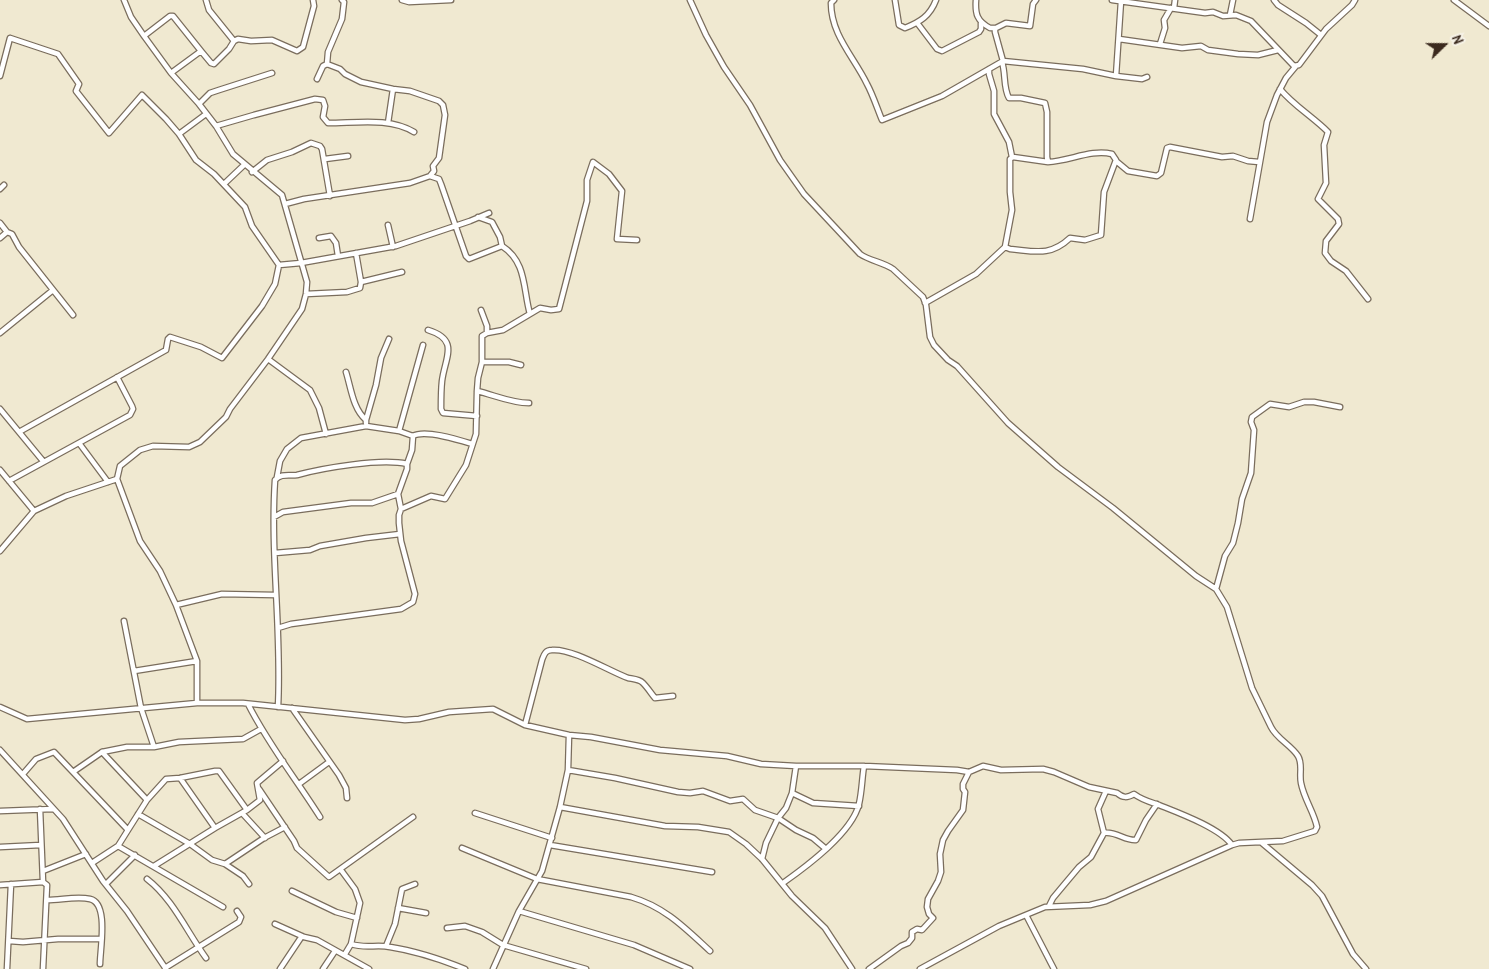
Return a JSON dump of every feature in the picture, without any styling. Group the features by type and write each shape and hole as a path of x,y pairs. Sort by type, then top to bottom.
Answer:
{"street":[{"path":"124,0 131,17 144,36 171,73 216,126 233,154 252,172 282,195 307,282 302,309 226,416 200,442 189,447 153,446 140,450 120,466 117,479 140,541 160,571 176,605 197,662 196,703"},
{"path":"206,0 209,10 234,41"},
{"path":"144,36 170,16 173,16 211,63 214,64 234,41 238,39 251,41 272,40 297,51 303,47 314,6 313,0"},
{"path":"317,79 323,66 327,64 328,52 342,19 344,2 342,0"},
{"path":"402,0 409,2 451,0"},
{"path":"690,0 706,35 724,67 750,105 780,160 804,194 860,254 894,269 923,297 932,342 948,360 957,366 1008,422 1058,467 1113,508 1196,576 1216,588 1227,607 1252,688 1271,727 1274,733 1298,756 1301,766 1302,788 1316,820 1317,827 1315,831 1283,842 1240,843 1232,845 1106,902 1090,905 1049,906 999,926 920,969"},
{"path":"834,0 832,3 834,23 839,37 868,84 882,120 942,96 1003,61 1083,69 1142,79 1147,77"},
{"path":"895,0 900,27 905,28 918,24 928,14 936,0"},
{"path":"976,0 976,15 981,23 990,28 1006,23 1030,26 1033,4 1036,0"},
{"path":"1112,0 1136,2 1205,14 1215,12 1223,16 1236,15 1251,21 1291,64 1296,66"},
{"path":"1160,44 1165,28 1164,20 1175,0"},
{"path":"1230,15 1233,0"},
{"path":"1274,0 1278,5 1321,35"},
{"path":"1250,218 1260,168 1259,162 1272,105 1280,89 1296,66 1299,65 1321,35 1355,0"},
{"path":"1454,0 1489,26"},
{"path":"1116,76 1121,1"},
{"path":"918,24 937,49 942,51 979,32 981,23"},
{"path":"995,28 1003,61 1005,90 1009,98 1021,98 1045,103 1047,112 1048,162"},
{"path":"0,76 10,38 58,54 79,84 76,91 109,133 142,95 179,134 196,160 214,174 245,207 252,226 278,265 275,284 262,306 222,358 201,347 170,337 166,350 19,432"},
{"path":"1119,39 1182,48 1201,46 1208,50 1238,54 1258,55 1278,50"},
{"path":"171,73 201,51"},
{"path":"286,204 410,183 430,176 434,171 433,166 439,158 445,115 443,105 434,98 410,91 361,82 345,74 340,69 327,64"},
{"path":"925,303 976,274 1005,247 1012,210 1010,192 1010,161 1012,157 1009,142 994,114 994,91 988,72 989,69"},
{"path":"199,104 210,94 219,90 272,73"},
{"path":"388,123 393,89"},
{"path":"1280,89 1328,132 1324,145 1326,183 1318,199 1338,219 1339,224 1326,241 1326,253 1331,262 1346,271 1368,299"},
{"path":"216,126 315,99 323,100 325,106 323,117 328,123 388,123 414,132"},
{"path":"179,134 206,114"},
{"path":"252,172 267,160 311,143 322,149 330,196"},
{"path":"1012,157 1048,162 1098,152 1112,154 1116,161 1128,171 1157,176 1161,173 1167,148 1170,147 1222,156 1233,156 1259,162"},
{"path":"325,159 348,156"},
{"path":"1005,247 1048,252 1070,238 1085,240 1101,235 1104,192 1116,161"},
{"path":"401,509 431,496 445,499 466,465 477,429 477,391 482,362 482,336 487,333 504,330 540,308 551,310 559,308 588,201 587,180 593,162 609,174 622,191 617,239 637,240"},
{"path":"224,184 244,165"},
{"path":"430,176 439,180 466,256 470,259 502,246"},
{"path":"278,265 301,263 393,247 489,213"},
{"path":"478,217 492,222 500,237 502,246 508,250 520,270 530,314"},
{"path":"0,223 7,232 12,234 19,247 73,315"},
{"path":"388,226 393,247"},
{"path":"0,238 7,232"},
{"path":"319,238 331,236 336,243 338,256"},
{"path":"306,294 347,292 360,288 361,282 356,253"},
{"path":"361,282 402,272"},
{"path":"0,332 54,290"},
{"path":"481,310 487,333"},
{"path":"428,330 439,334 446,341 449,349 442,382 441,409 443,413 477,416"},
{"path":"366,426 381,358 389,339"},
{"path":"399,430 422,345"},
{"path":"268,359 310,390 319,408 326,434"},
{"path":"482,362 509,362 521,365"},
{"path":"346,372 357,409 366,420"},
{"path":"9,481 130,415 132,406 117,377"},
{"path":"477,391 518,403 529,403"},
{"path":"1216,588 1225,556 1233,543 1242,499 1250,473 1254,430 1251,422 1252,417 1270,404 1289,407 1304,402 1314,402 1340,407"},
{"path":"0,409 43,461"},
{"path":"278,707 278,628 275,595 274,517 275,480 280,461 287,449 301,438 343,432 366,426 399,430 413,436"},
{"path":"413,436 417,433 447,437 472,444"},
{"path":"278,628 292,624 401,609 410,605 415,598 400,534 399,515 401,509 398,494 412,450 413,436"},
{"path":"79,443 108,482"},
{"path":"277,478 308,471 366,464 407,464"},
{"path":"0,470 34,511"},
{"path":"0,551 34,511 66,496 117,479"},
{"path":"274,517 283,512 351,503 372,503 398,494"},
{"path":"275,553 310,550 366,538 400,534"},
{"path":"176,605 222,594 275,595"},
{"path":"124,621 141,708 154,747"},
{"path":"525,725 542,660 548,650 572,654 629,678 639,680 655,698 673,696"},
{"path":"134,671 197,662"},
{"path":"0,707 27,719 196,703 248,704 405,720 450,712 493,709 525,725 569,735 591,736 660,750 727,756 761,764 864,766 969,772 983,766 1000,770 1043,770 1054,772 1089,787 1117,793 1127,798 1134,794 1217,831 1228,839 1232,845"},
{"path":"248,704 261,729 320,817"},
{"path":"292,708 346,788 347,798"},
{"path":"73,772 102,752 127,747 154,747 179,742 243,739 261,729"},
{"path":"493,969 519,911 542,871 568,770 569,735"},
{"path":"0,750 63,819 165,968 239,922 241,917 237,912"},
{"path":"23,774 36,759 54,752 128,830"},
{"path":"102,752 147,800"},
{"path":"154,866 247,810 260,800 258,783 283,761"},
{"path":"299,784 329,762"},
{"path":"762,859 766,843 778,818 786,808 792,793 796,766"},
{"path":"783,883 826,849 844,831 859,806 864,766"},
{"path":"568,770 678,792 704,791 730,801 743,799 755,810 778,818 813,838 826,849"},
{"path":"92,863 118,846 147,800 166,779 220,771 247,810"},
{"path":"869,969 908,943 912,938 912,932 917,929 922,930 933,918 929,914 927,907 928,899 938,882 941,872 940,854 943,840 963,810 965,792 963,789 969,772"},
{"path":"180,778 215,828"},
{"path":"259,790 297,848 330,877 413,817"},
{"path":"1049,906 1053,898 1079,867 1091,857 1104,833 1098,809 1106,791"},
{"path":"792,793 813,803 859,806"},
{"path":"1104,833 1110,832 1130,840 1136,840 1157,804"},
{"path":"560,807 665,826 698,827 729,832 762,859 792,896 824,928 852,969"},
{"path":"40,809 43,882 47,886 48,900 43,969"},
{"path":"0,811 53,809"},
{"path":"242,813 265,838"},
{"path":"476,813 552,838"},
{"path":"138,814 190,844 212,860 225,864 243,876 249,884"},
{"path":"225,864 285,827"},
{"path":"1261,842 1312,885 1322,896 1353,954 1366,969"},
{"path":"0,848 41,845"},
{"path":"550,845 712,872"},
{"path":"118,846 223,907"},
{"path":"462,848 537,879 631,896 646,901 662,909 710,951"},
{"path":"43,871 86,854"},
{"path":"106,884 135,855"},
{"path":"341,870 355,889 360,903 351,944 345,954"},
{"path":"147,879 155,885 206,958"},
{"path":"0,885 43,882"},
{"path":"7,969 11,884"},
{"path":"386,946 395,924 402,890 415,884"},
{"path":"292,890 336,912 357,918"},
{"path":"48,900 86,898 96,902 102,913 100,964"},
{"path":"398,908 426,913"},
{"path":"519,911 634,945 690,969"},
{"path":"1026,915 1054,969"},
{"path":"275,924 302,936 317,940 369,969"},
{"path":"447,928 466,926 482,932 503,945 586,969"},
{"path":"280,969 302,936"},
{"path":"8,941 101,939"},
{"path":"351,944 363,948 386,946 436,957 465,969"},
{"path":"323,969 335,951"}]}
